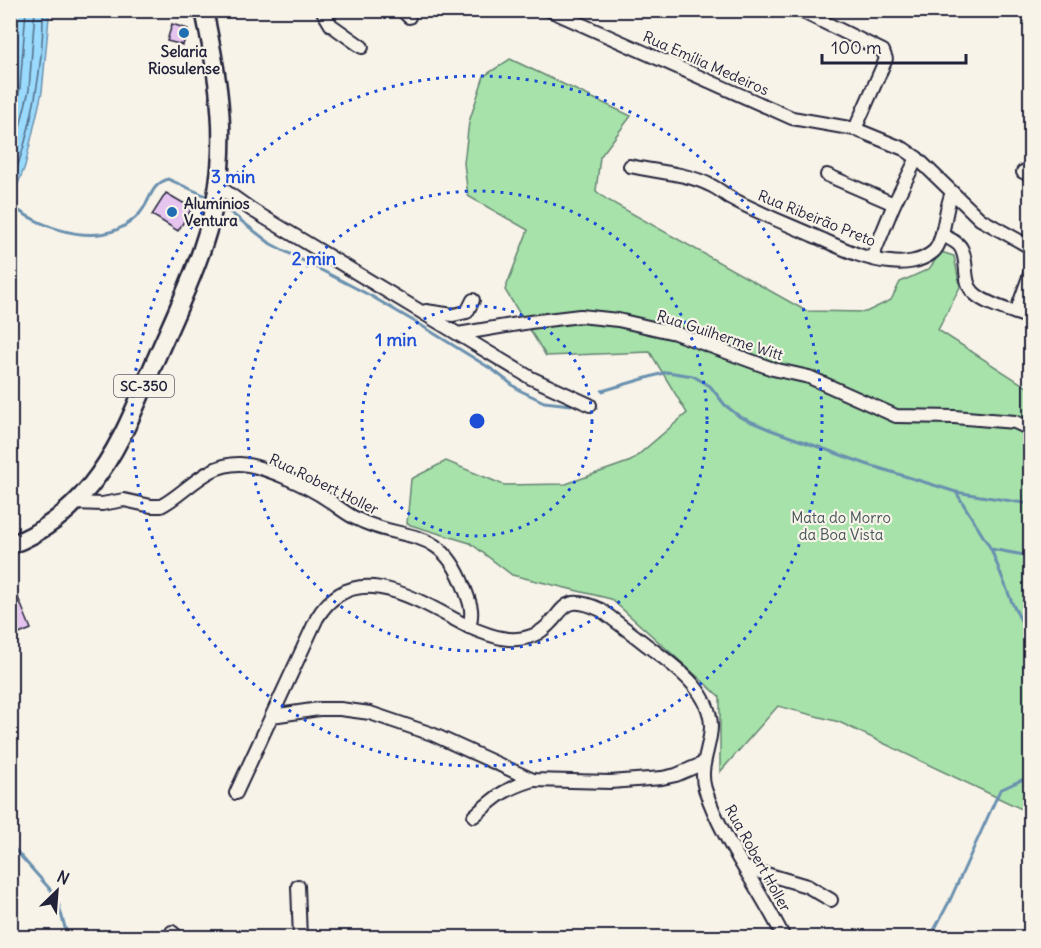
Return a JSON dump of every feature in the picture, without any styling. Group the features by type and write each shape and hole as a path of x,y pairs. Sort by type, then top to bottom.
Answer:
{"main road":[{"name":"SC-350","path":"10,545 36,533 75,502 102,471 123,435 197,264 218,186 221,115 218,84 204,10"}],"street":[{"path":"322,10 331,25 362,47"},
{"name":"Rua Emília Medeiros","path":"549,10 571,15 792,118 855,129 904,149 917,158 980,219 1030,247"},
{"path":"799,10 883,51 885,58 855,129"},
{"path":"872,258 894,204 917,158"},
{"name":"Rua Ribeirão Preto","path":"630,166 710,185 730,198 763,214 835,245 888,262 909,263 932,253 942,235 945,210 952,193"},
{"path":"827,175 894,204"},
{"path":"218,186 252,210 531,378 590,405"},
{"path":"942,235 961,248 968,283 974,294 1030,318"},
{"path":"1016,313 1030,274"},
{"path":"418,310 453,315 467,312 473,300"},
{"name":"Rua Guilherme Witt","path":"458,334 580,316 618,320 675,333 773,369 809,377 896,416 954,417 1015,422 1030,429"},
{"name":"Rua Robert Holler","path":"75,502 102,504 124,500 161,506 208,472 240,464 263,469 327,499 357,519 371,525 411,534 436,547 458,572 472,611 469,627 492,637 509,639 528,637 544,628 566,605 576,602 601,610 678,669 697,691 708,710 711,724 704,763 704,787 716,816 784,938"},
{"path":"236,793 317,618 325,604 339,593 361,586 383,587 402,593 469,627"},
{"path":"272,716 319,709 370,713 432,734 533,780"},
{"path":"474,816 507,789 533,780 610,782 662,778 683,773 704,763"},
{"path":"500,764 507,789"},
{"path":"746,868 807,886 831,900"},
{"path":"298,886 300,938"}],"green space":[{"name":"Mata do Morro da Boa Vista","path":"510,59 631,116 600,157 596,191 606,199 806,311 866,312 891,300 900,282 929,269 941,252 954,256 960,287 938,330 1030,389 1030,813 839,722 778,706 720,772 720,697 611,599 512,575 470,543 407,524 411,479 446,461 504,485 566,484 631,461 687,413 650,352 546,356 505,290 528,230 468,196 464,163 469,122 484,76"}],"water":[{"path":"11,10 48,11 49,17 42,92 25,166 11,202"}],"building":[{"path":"172,24 188,29 183,45 167,41"},
{"name":"Alumínios Ventura","path":"166,193 192,208 178,231 152,215"},
{"path":"17,595 31,629 12,637 10,597"}],"waterway":[{"path":"10,205 41,223 58,229 93,234 110,232 126,225 144,208 157,185 168,179 204,195"},
{"path":"226,209 271,244 371,296 422,326 493,370 519,390 544,402 571,405"},
{"path":"602,391 667,372 693,376 710,386 725,405 740,417 771,430 866,464 956,492 1030,504"},
{"path":"956,492 991,549 1013,605 1030,638"},
{"path":"991,549 1030,556"},
{"path":"930,938 950,900 1000,790 1030,776"},
{"path":"10,844 56,896 68,938"}],"place":[{"name":"Selaria Riosulense","path":"184,33"},
{"name":"Alumínios Ventura","path":"172,212"}]}
